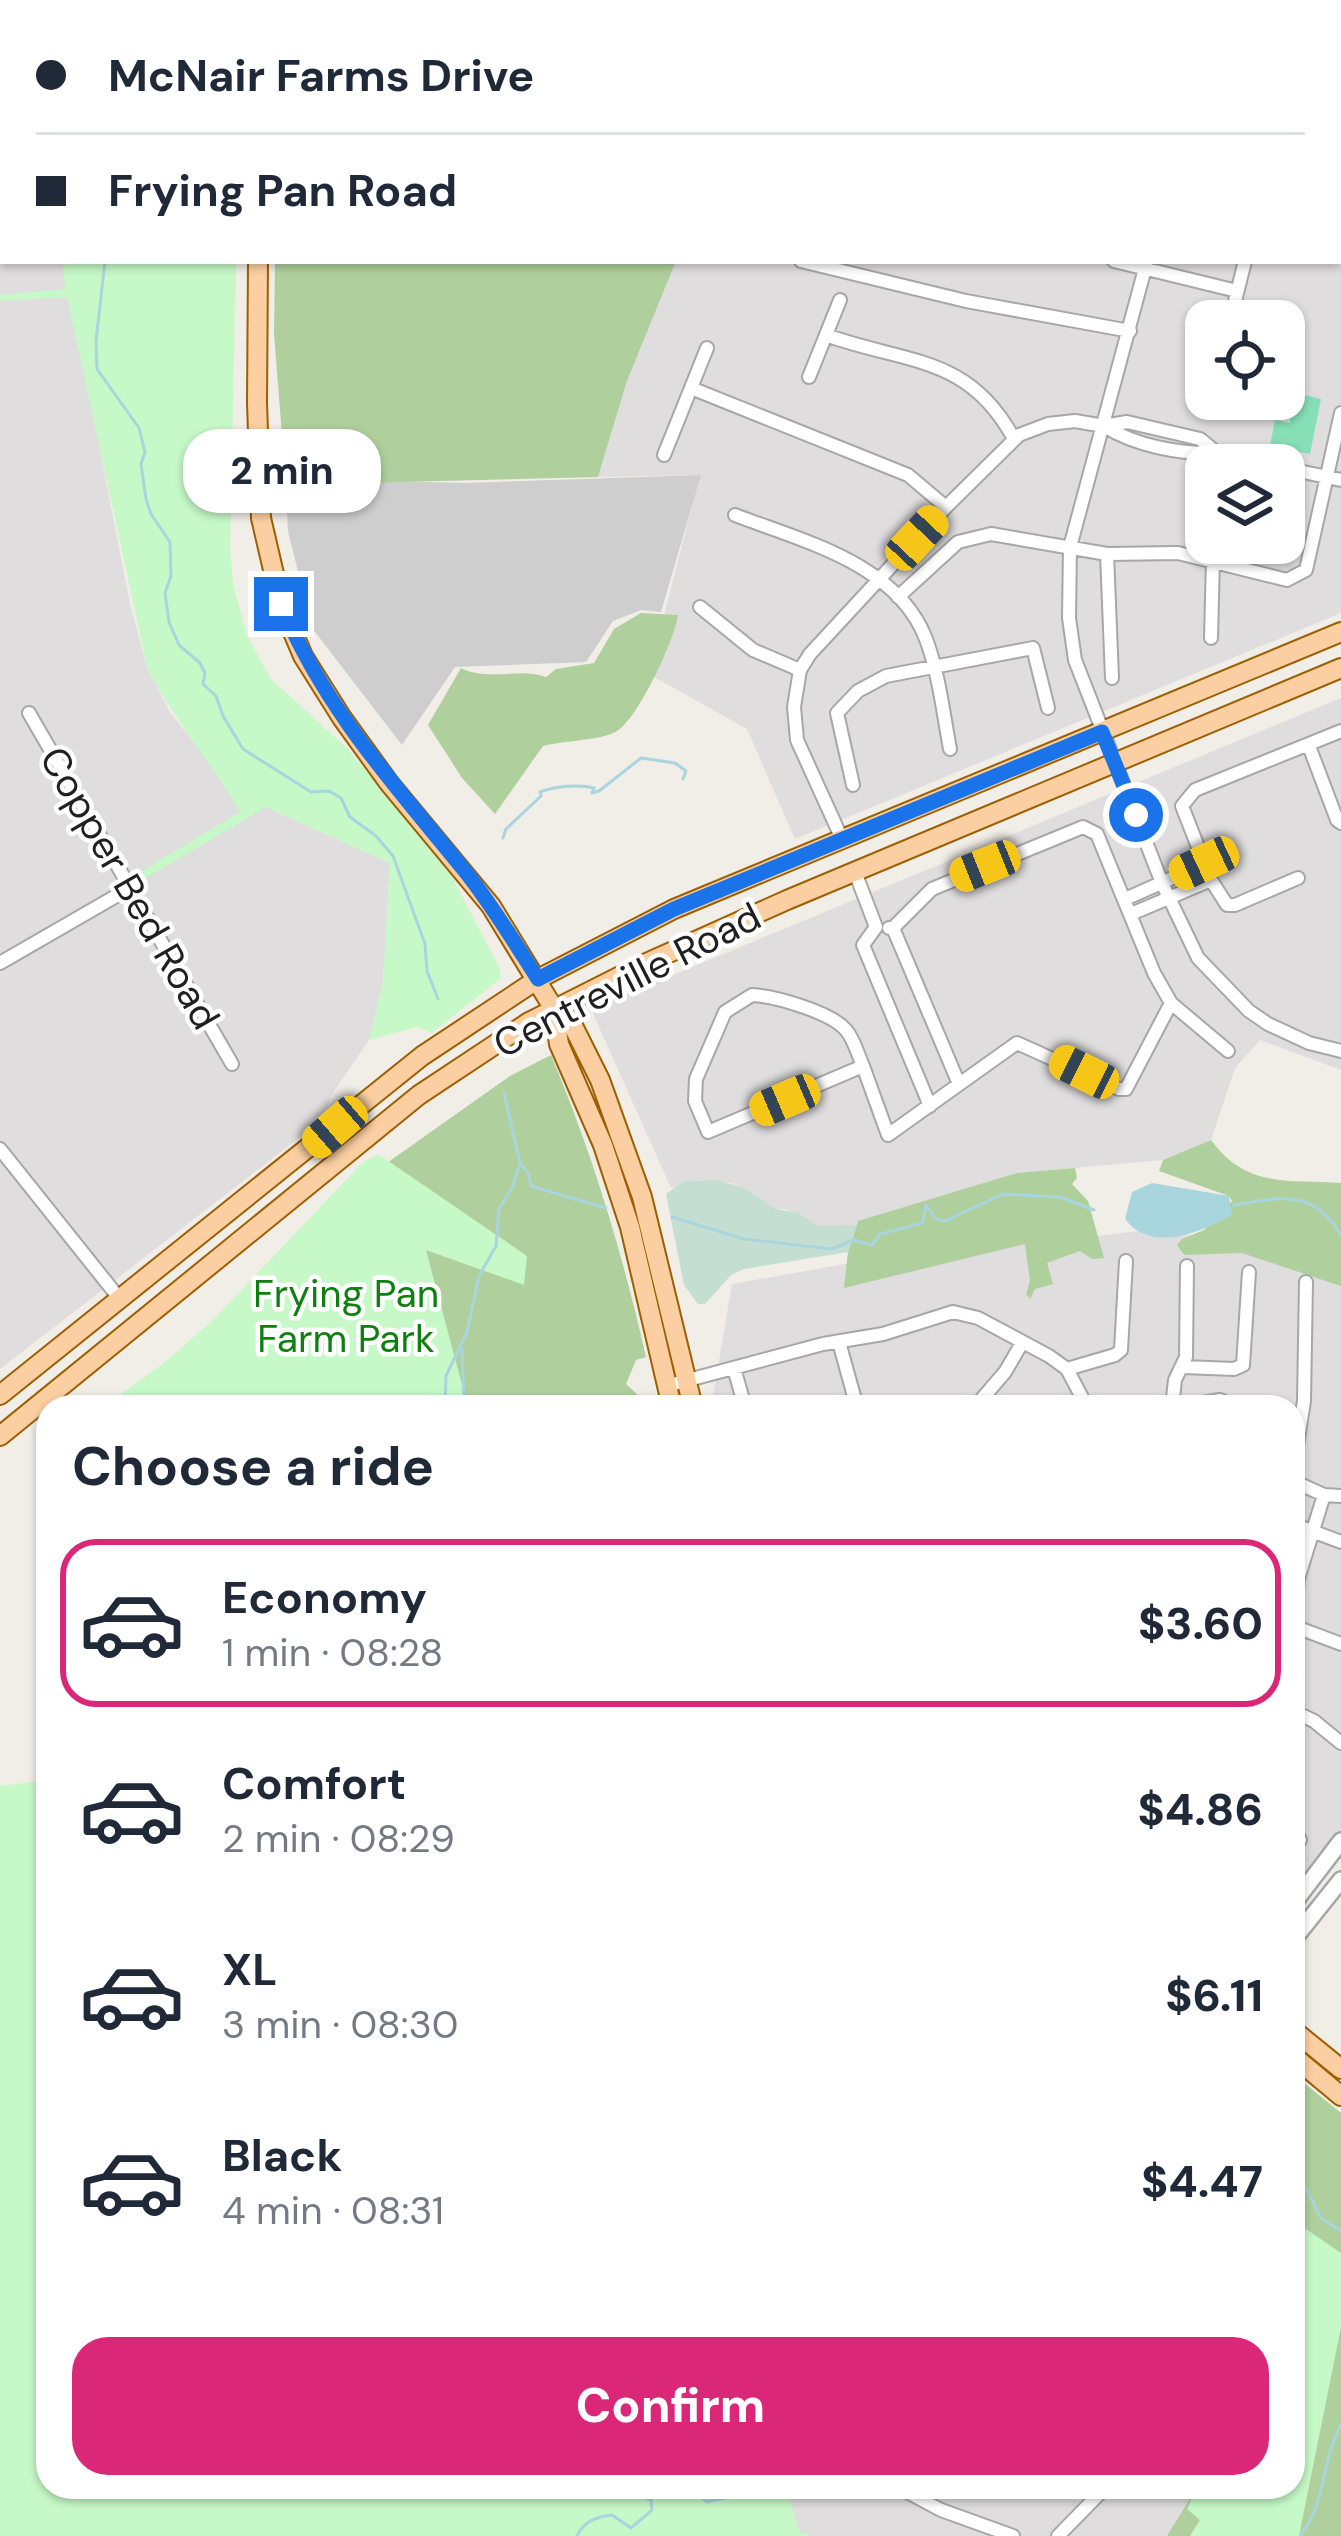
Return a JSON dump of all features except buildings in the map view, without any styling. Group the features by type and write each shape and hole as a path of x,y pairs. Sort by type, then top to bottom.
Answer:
{"main road":[{"path":"258,264 256,403 261,518 281,604 303,656 341,718 473,882 554,1009 559,1044 603,1145 630,1227 669,1395"},
{"name":"Centreville Road","path":"0,1395 422,1056 538,979 674,909 1341,632"},
{"name":"Centreville Road","path":"50,1395 419,1095 509,1034 686,944 1341,668"},
{"path":"554,1009 573,1026 600,1080 636,1178 690,1395"},
{"name":"Centreville Road","path":"0,1436 36,1407"},
{"path":"1305,2040 1341,2069"},
{"path":"1305,2066 1341,2096"}],"street":[{"path":"813,264 965,301 1130,332"},
{"path":"1235,300 1244,264"},
{"path":"1237,291 1146,266 1070,547 1069,618 1075,660 1102,732 1162,883 1198,958 1249,1011 1288,1034 1341,1051"},
{"path":"808,377 840,300"},
{"path":"826,335 939,366 990,403 1014,439"},
{"path":"664,455 707,348"},
{"path":"691,388 908,475 946,507"},
{"path":"1228,564 1288,580 1306,570 1334,479 1341,413"},
{"path":"842,839 797,740 794,707 800,670 809,654 946,507 1031,428 1060,422 1104,426 1124,440 1185,452"},
{"path":"735,515 856,563 898,597 924,633 950,749"},
{"path":"898,597 958,542 991,534 1107,554 1185,555"},
{"path":"1107,554 1112,679"},
{"path":"1210,638 1213,564"},
{"path":"700,607 754,650 800,670"},
{"path":"853,785 837,712 858,691 886,676 1033,648 1048,708"},
{"name":"Copper Bed Road","path":"29,713 232,1064"},
{"path":"1298,878 1235,905 1227,904 1211,880 1182,806 1186,796 1340,734"},
{"path":"1309,746 1341,823"},
{"path":"876,927 893,928 932,890 1083,827 1097,834 1154,973 1172,1003 1228,1051"},
{"path":"1125,899 1204,863"},
{"path":"855,872 876,927"},
{"path":"1131,914 1211,880"},
{"path":"0,963 130,888"},
{"path":"876,927 863,945 930,1106"},
{"path":"893,928 959,1084"},
{"path":"863,1066 708,1132 693,1090 725,1012 752,995 776,996 836,1021 848,1031 863,1066 888,1135 1017,1042 1126,1089 1172,1003"},
{"path":"0,1149 119,1298"},
{"path":"1067,1369 1121,1350 1126,1262"},
{"path":"1175,1395 1174,1380 1184,1367 1187,1266"},
{"path":"1184,1367 1234,1370 1243,1365 1249,1271"},
{"path":"1304,1395 1306,1282"},
{"path":"666,1386 884,1334 952,1312 978,1318 1067,1369 1081,1395"},
{"path":"839,1342 854,1395"},
{"path":"985,1395 1022,1343"},
{"path":"734,1368 742,1395"},
{"path":"1305,1486 1341,1496"},
{"path":"1305,1551 1324,1495"},
{"path":"1305,1529 1341,1542"},
{"path":"1305,1635 1341,1644"},
{"path":"1305,1717 1341,1743"},
{"path":"1305,1888 1341,1841"},
{"path":"1305,1925 1341,1880"},
{"path":"920,2499 1013,2536"},
{"path":"1058,2536 1094,2499"}],"shaded area":[{"path":"0,264 64,264 130,604 147,667 171,714 208,759 241,812 266,807 390,863 383,982 369,1040 328,1107 304,1134 0,1369"},
{"path":"675,264 1341,264 1341,613 795,839 747,729 649,674 700,475 598,477 627,381"},
{"path":"285,473 296,479 467,483 701,475 661,612 641,610 613,621 586,662 455,667 402,745 312,628 288,531"},
{"path":"1341,698 1341,1070 1260,1040 1235,1068 1211,1140 1163,1160 1017,1173 846,1228 819,1226 776,1209 731,1183 697,1180 671,1188 591,1009"},
{"path":"1163,1228 1341,1280 1341,1858 1305,1904 1305,1395 713,1395 732,1284 925,1250"},
{"path":"789,2499 1192,2499 1187,2509 1190,2536 811,2536 799,2532"}],"green space":[{"path":"63,264 236,264 233,584 247,636 271,679 348,749 447,867 500,969 501,978 432,1033 417,1027 369,1040 383,982 390,863 266,807 144,879 140,872 240,812 147,667 67,297 0,301 0,295 65,289"},
{"path":"275,264 675,264 627,381 598,477 321,484 285,473 274,334"},
{"path":"1305,395 1321,399 1310,454 1305,453 1305,444 1270,444 1275,420 1305,420"},
{"path":"641,613 678,615 663,659 626,724 611,734 543,746 495,814 462,778 428,725 461,668 482,674 546,677 556,669 594,663 614,629"},
{"path":"551,1055 627,1280 646,1357 636,1360 626,1384 638,1395 267,1395 353,1187 510,1076"},
{"path":"1211,1140 1225,1156 1254,1174 1286,1181 1341,1183 1341,1286 1242,1253 1184,1255 1177,1245 1182,1239 1204,1230 1232,1201 1159,1171 1163,1160"},
{"name":"Frying Pan Farm Park","path":"378,1154 527,1256 524,1285 426,1250 465,1395 120,1395 212,1321 363,1162"},
{"path":"1075,1168 1077,1178 1072,1184 1088,1201 1104,1258 1092,1259 1080,1251 1047,1263 1053,1284 1035,1289 1030,1299 1025,1244 844,1288 858,1221 1017,1173"},
{"path":"715,1180 745,1188 776,1209 798,1213 819,1226 857,1225 848,1252 744,1269 731,1275 705,1304 698,1304 684,1285 666,1194 684,1181"},
{"path":"36,1782 36,2499 789,2499 799,2532 811,2536 0,2536 0,1786"},
{"path":"1305,2084 1341,2113 1341,2536 1167,2536 1190,2499 1305,2499"},
{"path":"1305,2228 1341,2253 1341,2327 1299,2536 1190,2536 1200,2520 1187,2509 1192,2499 1305,2499"}],"water":[{"path":"1152,1183 1229,1196 1232,1215 1192,1233 1149,1236 1125,1219 1132,1192"}],"waterway":[{"path":"105,264 97,369 139,428 145,452 141,464 146,499 170,542 171,576 165,593 169,622 179,645 200,663 203,684 216,696 243,749 311,792 329,791 341,798 350,817 393,856 425,944 427,971 438,999"},
{"path":"503,838 540,792 575,786 599,791 641,758 675,763 686,771 683,779"},
{"path":"445,1395 446,1376 467,1332 479,1276 496,1246 499,1209 520,1163 504,1093"},
{"path":"520,1164 531,1186 606,1208"},
{"path":"672,1217 744,1239 832,1249 853,1240 872,1245 880,1234 923,1223 926,1205 936,1219 945,1221 1003,1194 1060,1197 1094,1210"},
{"path":"1234,1205 1281,1199 1308,1203 1331,1220 1341,1235"},
{"path":"462,1349 464,1395"},
{"path":"1305,2186 1321,2218 1341,2231"},
{"path":"1300,2536 1315,2509 1341,2424"},
{"path":"577,2536 591,2521 612,2515 631,2528 652,2510 648,2499"},
{"path":"703,2499 720,2499"}],"route":[{"path":"281,604 303,656 341,718 473,882 538,979 674,909 1102,732 1136,815"}]}
